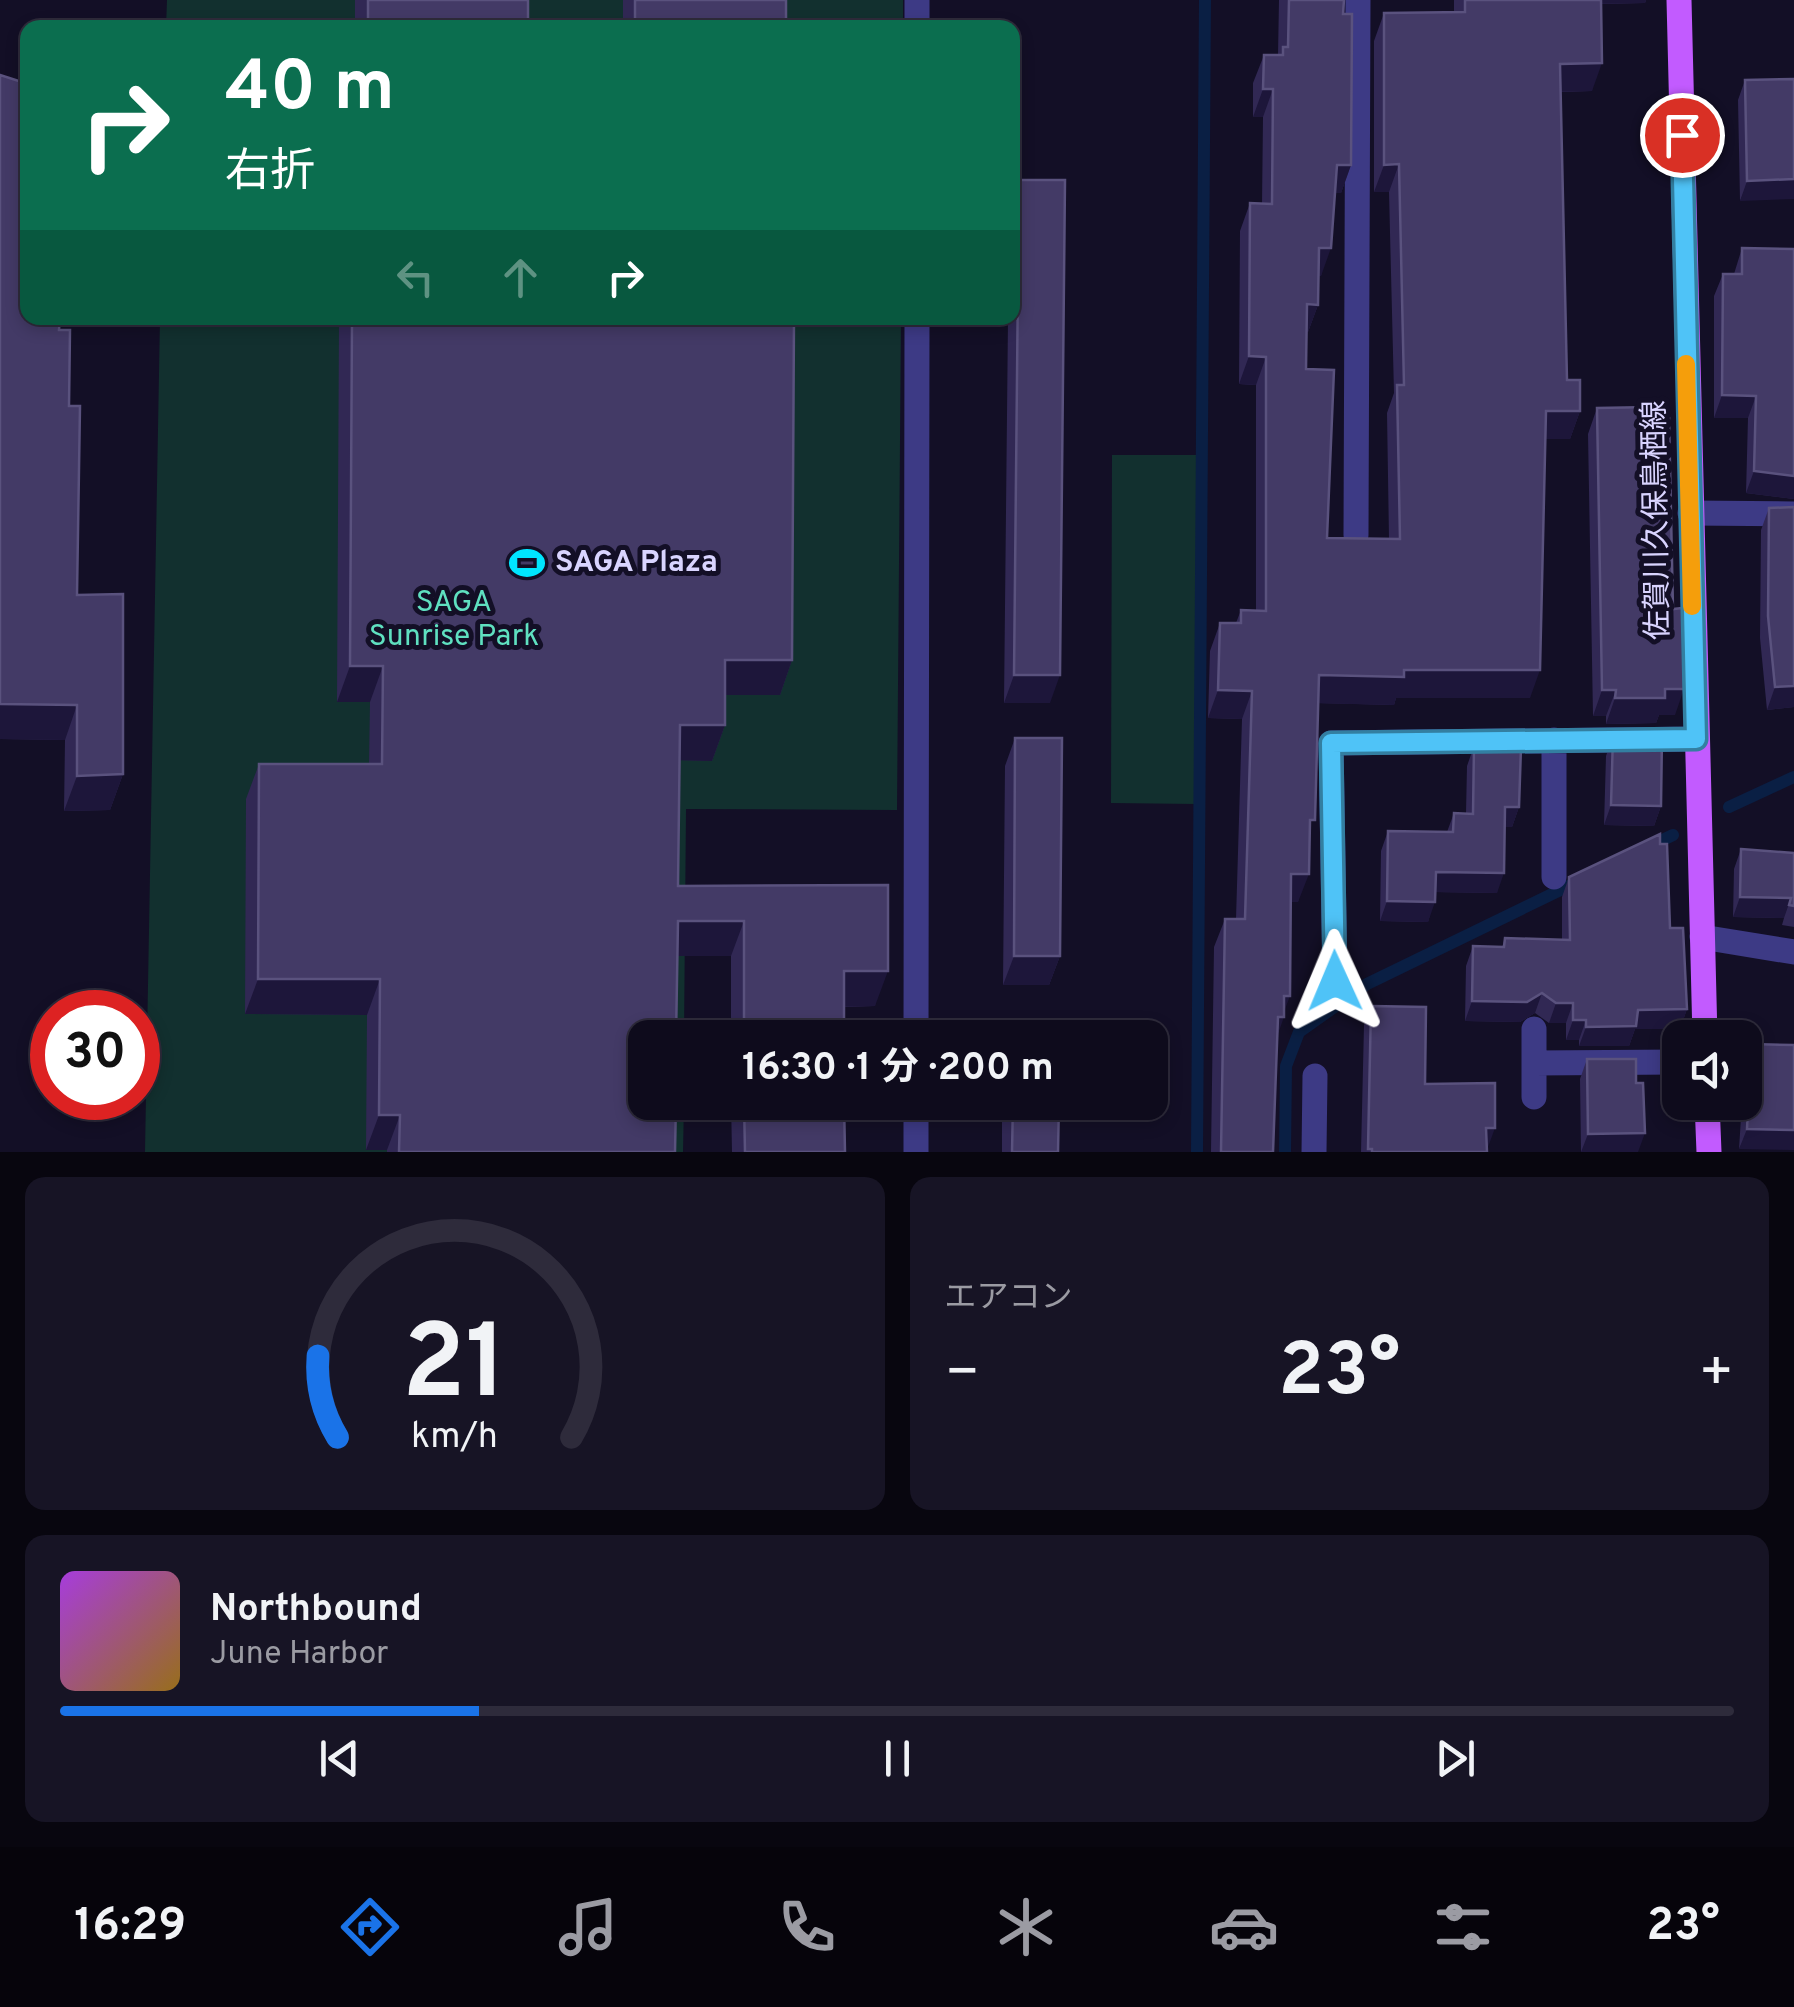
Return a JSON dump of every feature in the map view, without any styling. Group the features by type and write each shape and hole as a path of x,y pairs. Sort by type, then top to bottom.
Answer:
{"main road":[{"name":"佐賀川久保鳥栖線","path":"1679,0 1704,1020"},
{"path":"1707,1120 1708,1152"}],"street":[{"path":"1356,535 1358,0"},
{"path":"916,1020 917,325"},
{"path":"1690,513 1794,514"},
{"path":"1335,981 1331,743 1696,739"},
{"path":"1554,740 1554,877"},
{"path":"1702,937 1794,952"},
{"path":"1534,1029 1534,1097"},
{"path":"1534,1063 1662,1062"},
{"path":"1314,1152 1315,1076"},
{"path":"916,1120 916,1152"}],"green space":[{"path":"167,0 903,0 903,20 166,20"},
{"name":"SAGA Sunrise Park","path":"160,325 901,325 897,810 686,809 684,1020 628,1020 628,1120 684,1120 683,1152 145,1152 146,1120 160,1120 160,990 148,990"},
{"path":"1112,455 1199,455 1197,804 1111,803"}],"building":[{"path":"368,0 528,0 528,20 368,20"},
{"path":"635,0 786,0 786,20 635,20"},
{"path":"1289,0 1344,0 1343,14 1352,14 1351,165 1337,165 1331,248 1319,248 1318,305 1307,304 1306,369 1334,370 1327,538 1400,539 1397,385 1404,385 1399,164 1384,165 1384,13 1465,12 1465,0 1601,0 1602,63 1560,64 1567,380 1580,380 1580,411 1546,411 1540,670 1404,670 1404,677 1319,675 1315,820 1310,820 1309,874 1291,874 1290,996 1284,996 1284,1017 1278,1017 1273,1152 1221,1152 1225,919 1245,919 1252,691 1218,690 1220,623 1241,623 1241,610 1266,611 1266,357 1249,356 1250,203 1272,204 1273,89 1263,89 1264,55 1283,55 1283,47 1288,47"},
{"path":"0,75 20,81 20,325 59,325 59,330 70,330 69,406 80,406 77,595 123,594 123,774 77,776 77,705 0,704"},
{"path":"1794,79 1794,179 1747,181 1745,80"},
{"path":"1020,180 1065,180 1060,675 1014,675"},
{"path":"1742,248 1794,249 1794,476 1754,471 1756,396 1722,395 1723,274 1742,274"},
{"path":"352,325 794,325 792,660 725,660 725,725 680,725 678,886 888,885 888,971 844,971 844,1020 744,1020 744,921 678,921 676,1020 628,1020 628,1120 676,1120 675,1152 399,1152 400,1115 379,1115 380,979 258,979 259,764 382,764 383,666 350,666"},
{"path":"1652,407 1653,418 1669,418 1673,609 1683,608 1684,689 1665,689 1665,698 1615,698 1616,690 1602,690 1597,408"},
{"path":"1794,507 1794,686 1775,687 1768,616 1769,508"},
{"path":"1613,736 1662,736 1661,806 1611,805"},
{"path":"1015,738 1062,738 1060,956 1014,956"},
{"path":"1474,746 1521,747 1519,807 1505,807 1504,873 1436,872 1435,902 1387,901 1388,831 1453,832 1454,813 1473,814"},
{"path":"1660,834 1660,844 1667,844 1670,928 1683,928 1687,1009 1638,1010 1636,1026 1586,1027 1586,1020 1573,1020 1573,1003 1556,1003 1542,993 1527,1002 1472,1001 1473,946 1504,947 1505,938 1570,940 1569,877"},
{"path":"1741,849 1794,853 1794,906 1789,905 1791,898 1740,897"},
{"path":"1371,1006 1426,1007 1425,1084 1495,1083 1495,1128 1486,1128 1487,1152 1368,1149"},
{"path":"1762,1044 1794,1045 1794,1130 1747,1129 1747,1120 1762,1120"},
{"path":"1587,1059 1636,1059 1636,1083 1643,1083 1645,1133 1588,1134"},
{"path":"744,1120 844,1120 845,1152 745,1152"},
{"path":"1013,1120 1059,1120 1058,1152 1012,1152"}],"waterway":[{"path":"1197,1152 1205,0"},
{"path":"1729,807 1794,777"},
{"path":"1648,847 1673,835"},
{"path":"1285,1152 1286,1066 1299,1032 1367,984 1581,880"}],"slow traffic":[{"path":"1686,364 1692,606"}],"place":[{"name":"SAGA Plaza","path":"527,563"}],"route":[{"path":"1335,981 1331,743 1696,739 1682,135"}]}
